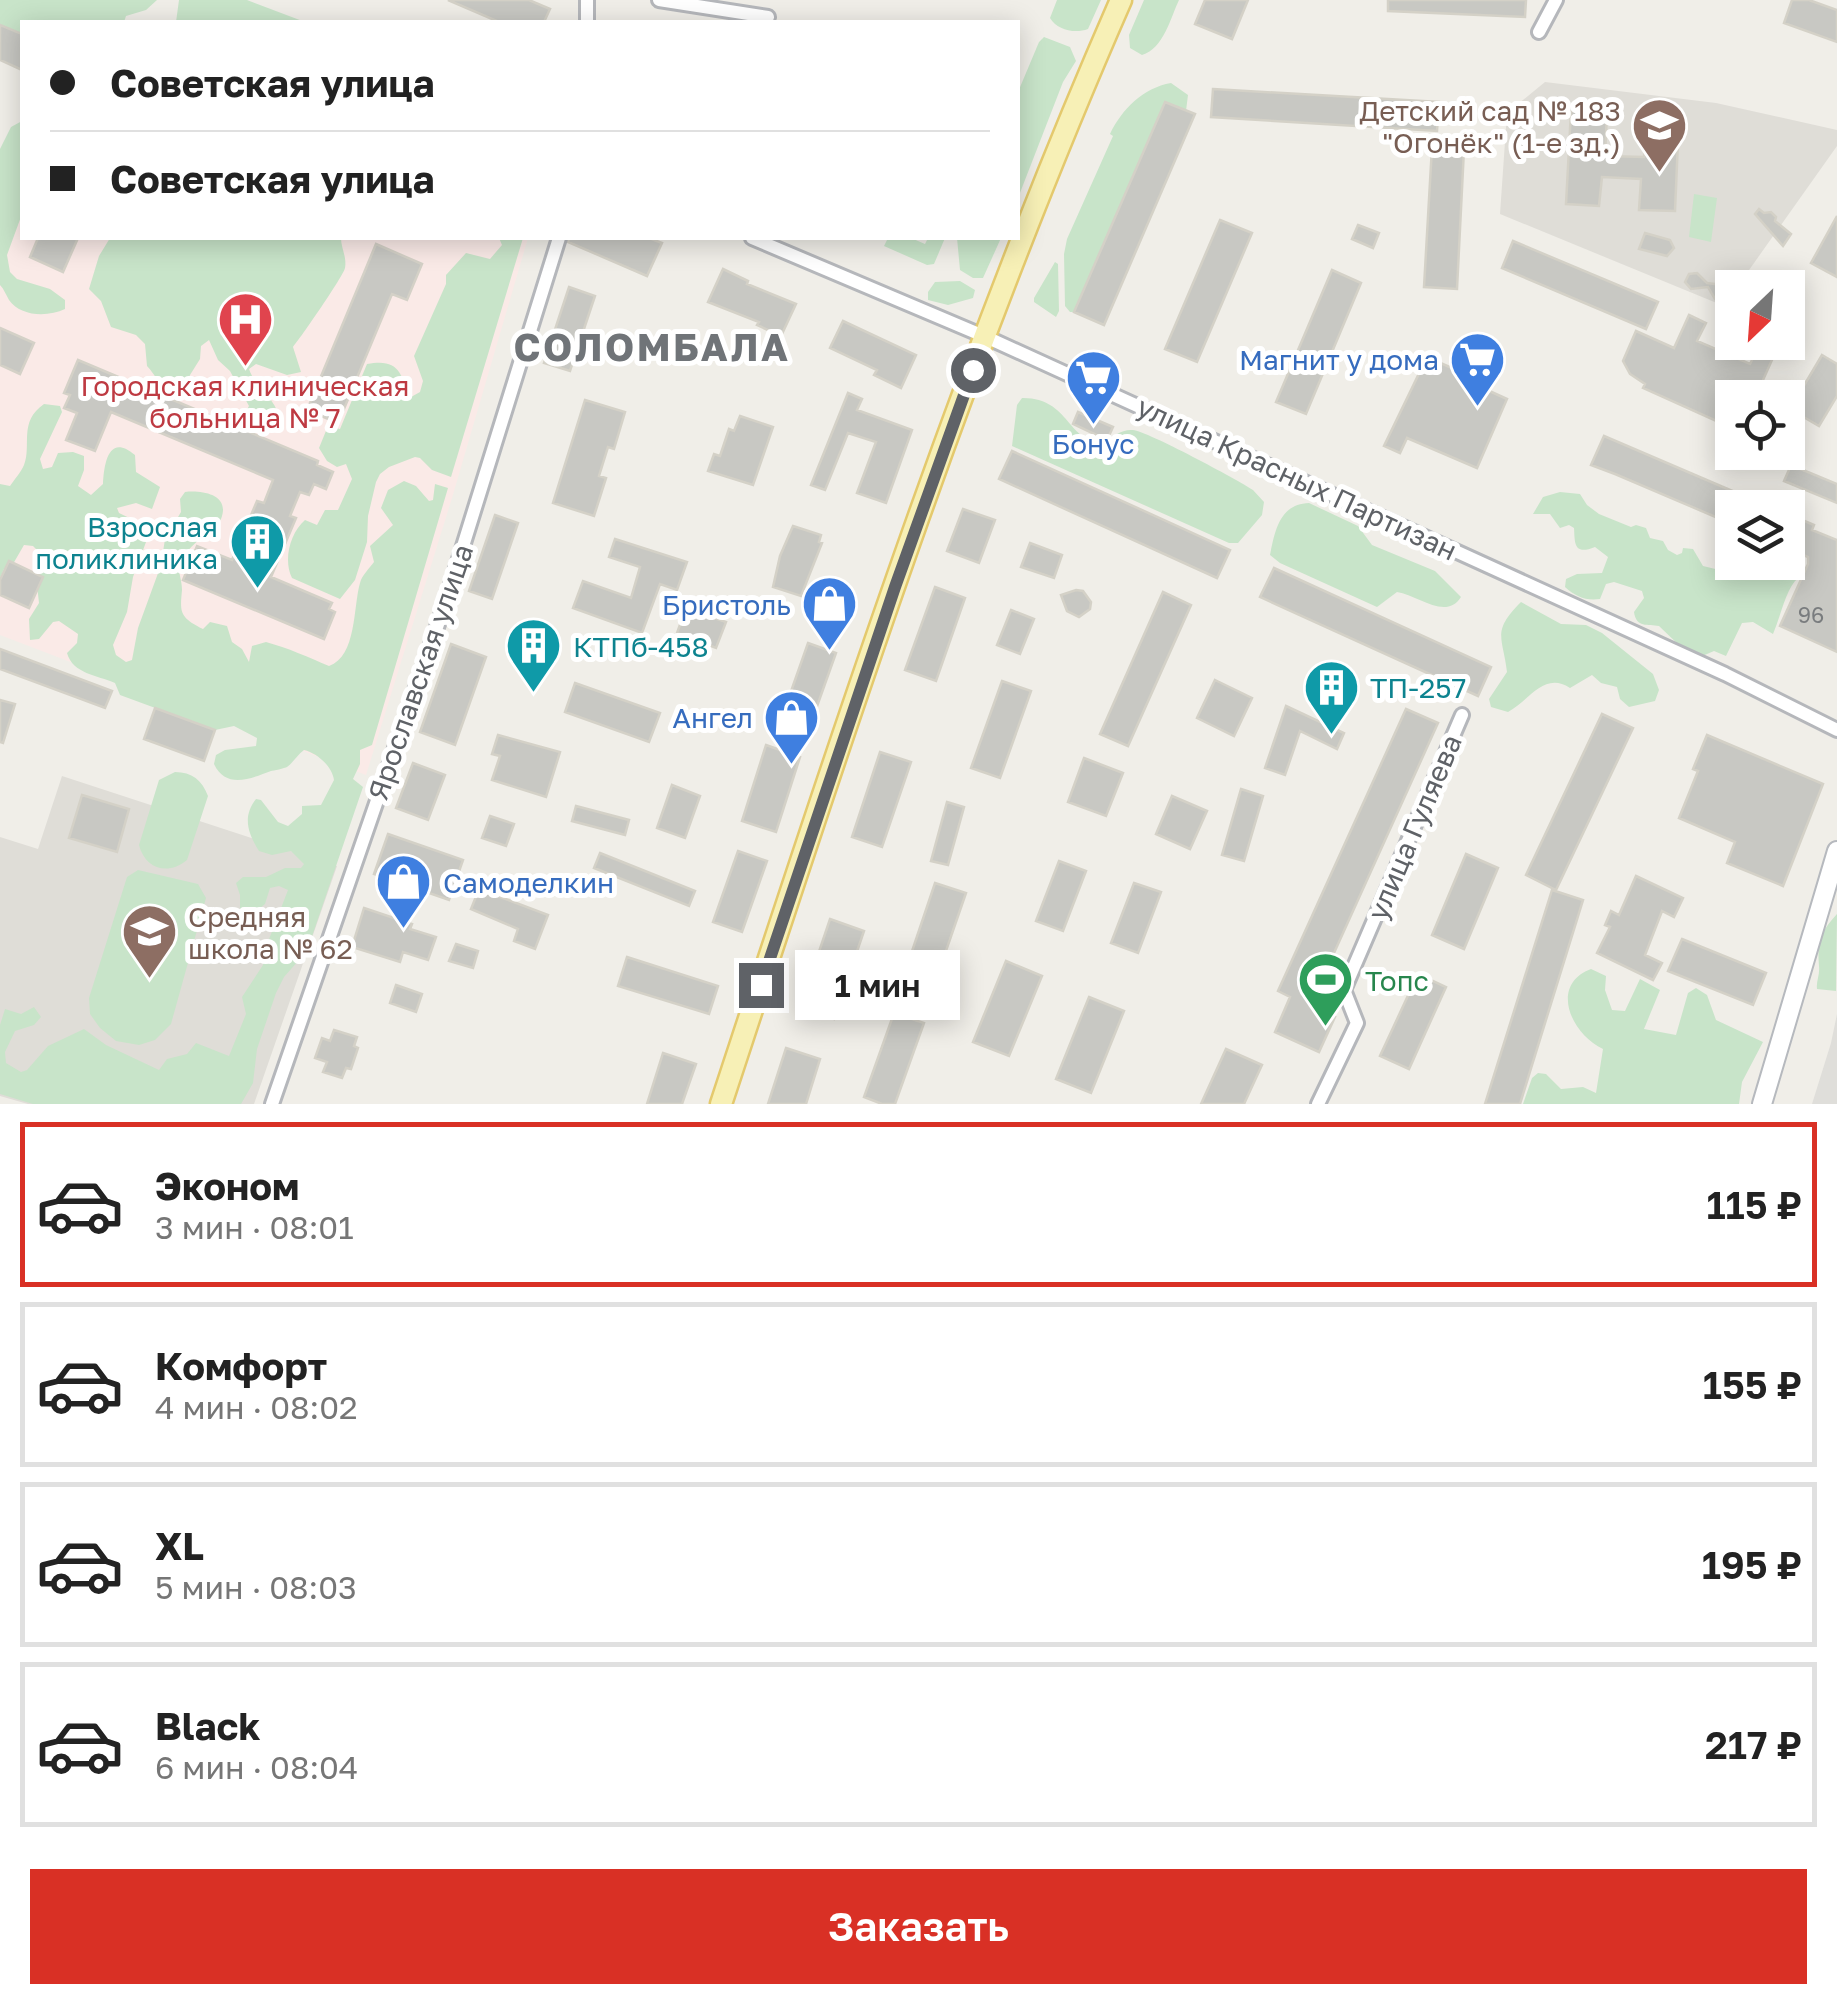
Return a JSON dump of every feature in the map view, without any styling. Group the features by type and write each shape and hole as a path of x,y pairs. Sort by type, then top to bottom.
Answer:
{"main road":[{"path":"721,1104 916,527 1001,291 1121,0"},
{"path":"1762,1104 1837,851"}],"street":[{"path":"659,0 768,16"},
{"path":"1539,32 1556,0"},
{"name":"Ярославская улица","path":"272,1104 446,604 558,240"},
{"name":"улица Красных Партизан","path":"757,240 986,337 1708,666 1837,730"},
{"name":"улица Гуляева","path":"1318,1104 1356,1023 1344,990 1462,716"}],"shaded area":[{"name":"Детский сад № 183 \"Огонёк\" (1-е зд.)","path":"1545,82 1716,103 1837,130 1837,146 1749,270 1715,270 1715,302 1500,214 1507,113"},
{"name":"Городская клиническая больница № 7","path":"20,172 20,240 527,240 366,775 0,635 0,215"},
{"name":"Средняя школа № 62","path":"62,776 337,866 254,1104 28,1104 0,1096 0,837 38,849"},
{"path":"1837,1014 1837,1104 1812,1104 1831,1043"}],"green space":[{"path":"0,0 157,0 125,20 20,20 20,33 0,25"},
{"path":"179,0 247,0 300,20 176,20"},
{"path":"1057,0 1101,0 1088,29 1078,31 1062,28 1050,18"},
{"path":"1144,0 1179,0 1161,40 1142,55 1130,48 1129,35"},
{"path":"1044,37 1070,47 1076,61 1063,82 1020,193 1020,87"},
{"path":"1171,83 1188,95 1186,111 1165,102 1074,312 1070,312 1065,306 1067,239 1113,136 1110,134 1134,101"},
{"path":"20,122 20,219 7,255 10,272 17,279 50,289 65,300 65,309 51,313 20,310 0,285 0,149 11,127"},
{"path":"1694,194 1717,198 1711,242 1689,237"},
{"path":"109,240 341,240 345,268 293,347 301,372 287,375 256,364 249,369 279,416 256,425 243,416 249,406 209,340 201,346 200,359 185,392 176,397 163,388 147,366 145,344 136,335 111,327 101,301 89,289 99,256"},
{"path":"500,240 522,240 451,477 432,470 415,457 380,474 355,580 340,599 292,578 288,555 295,532 305,520 317,525 325,510 338,510 352,479 346,464 337,467 327,461 319,448 328,426 340,429 367,364 392,365 401,374 411,397 420,392 423,381 414,356 446,284 446,275 466,253 490,259 502,245"},
{"path":"887,240 916,240 925,244 927,240 944,240 934,264 927,265 884,246"},
{"path":"957,240 1000,240 983,278 973,278 960,270"},
{"path":"1055,262 1059,311 1056,317 1034,302"},
{"path":"960,281 975,290 973,298 948,305 928,300 935,282"},
{"path":"1022,398 1050,405 1093,442 1106,444 1118,434 1133,430 1173,447 1253,490 1264,502 1262,515 1238,543 1229,543 1012,446 1017,405"},
{"path":"44,404 60,406 62,412 40,459 43,469 52,467 58,453 84,456 78,486 91,495 103,484 109,454 119,447 135,455 136,472 160,487 152,509 136,503 117,508 119,513 144,525 149,534 133,577 127,612 113,645 116,655 126,662 132,660 165,539 181,512 180,499 185,492 213,495 223,511 218,523 188,550 178,565 185,617 203,629 210,622 227,626 232,642 242,649 249,662 252,646 266,642 329,666 338,661 349,642 360,583 374,562 370,546 393,525 381,508 388,490 404,481 416,486 429,501 433,500 435,484 448,488 372,745 360,750 360,764 353,779 363,787 307,951 284,977 276,993 257,1049 253,1083 241,1104 33,1104 0,1094 0,1025 5,1009 21,1014 34,1007 41,1017 34,1025 15,1031 5,1052 6,1063 21,1072 48,1046 84,1029 106,1045 159,1070 167,1059 187,1054 196,1043 229,1056 246,1014 242,997 263,965 288,890 270,888 265,904 249,917 240,914 236,883 243,877 266,877 304,864 291,851 272,855 259,851 250,831 249,812 256,799 261,800 278,822 288,826 302,814 302,806 321,805 334,780 323,761 304,750 286,767 248,779 225,777 214,764 216,755 256,746 257,738 234,726 215,730 120,695 115,683 74,665 67,653 77,643 78,634 59,621 53,622 39,639 30,640 29,619 39,603 35,567 40,553 33,546 24,545 0,578 0,484 10,486 23,468 28,426"},
{"path":"1560,492 1580,494 1599,514 1631,527 1646,528 1650,538 1663,541 1677,555 1683,548 1693,549 1703,566 1715,569 1715,580 1796,580 1786,596 1773,634 1753,622 1742,623 1726,656 1714,651 1700,657 1683,649 1659,626 1637,621 1634,612 1644,598 1642,591 1614,582 1606,584 1600,599 1586,599 1573,593 1565,587 1566,579 1577,574 1602,573 1608,557 1595,547 1579,549 1574,528 1560,528 1550,514 1533,514 1543,497"},
{"path":"1309,503 1358,526 1372,545 1435,571 1461,597 1455,604 1440,607 1397,592 1377,607 1280,563 1270,555 1280,520 1291,508"},
{"path":"1521,602 1561,624 1586,625 1602,633 1653,674 1659,690 1655,701 1629,707 1620,699 1617,687 1601,683 1592,675 1570,688 1545,685 1508,712 1491,707 1489,699 1507,672 1502,628"},
{"path":"175,772 196,778 208,796 187,860 165,869 146,860 139,845 159,780"},
{"path":"138,870 198,884 206,898 171,1024 155,1040 139,1045 116,1041 100,1028 90,1014 89,998 127,877"},
{"path":"1837,914 1836,991 1817,989 1821,938"},
{"path":"1591,969 1606,976 1605,990 1612,1010 1625,1011 1640,979 1660,990 1644,1029 1676,1035 1688,993 1696,988 1707,995 1716,1020 1763,1042 1742,1082 1739,1104 1523,1104 1532,1078 1538,1073 1546,1074 1561,1089 1583,1087 1596,1093 1603,1049 1574,1021 1568,997 1578,976"}],"building":[{"path":"448,0 529,0 550,9 545,20 494,20"},
{"path":"1205,0 1248,0 1232,39 1195,24"},
{"path":"1388,0 1526,0 1525,17 1388,11"},
{"path":"1792,0 1809,0 1837,10 1837,42 1784,23"},
{"path":"0,25 20,33 20,69 0,60"},
{"path":"1213,89 1439,102 1437,131 1211,117"},
{"path":"1165,102 1195,114 1104,325 1074,312"},
{"path":"1571,111 1607,113 1605,156 1644,157 1646,117 1679,118 1675,211 1639,210 1641,179 1602,177 1599,206 1566,204"},
{"path":"1432,147 1464,149 1457,289 1424,287"},
{"path":"1759,209 1771,212 1775,221 1791,234 1783,246 1755,214"},
{"path":"1837,216 1837,277 1811,263"},
{"path":"1220,220 1252,233 1197,362 1165,349"},
{"path":"1358,225 1379,233 1373,248 1352,239"},
{"path":"1645,233 1670,240 1674,248 1667,256 1639,249"},
{"path":"37,240 77,240 63,272 30,257"},
{"path":"654,240 662,243 647,276 568,242"},
{"path":"1513,241 1658,302 1646,329 1502,268"},
{"path":"376,244 422,264 407,300 392,294 338,423 307,410"},
{"path":"723,269 748,281 747,284 796,304 781,336 757,325 759,322 708,302"},
{"path":"1332,270 1361,283 1306,414 1276,402"},
{"path":"1697,273 1707,283 1715,284 1715,299 1708,287 1691,289 1685,282 1689,274"},
{"path":"569,287 595,296 570,371 544,363"},
{"path":"1689,315 1706,323 1697,341 1715,349 1715,360 1750,364 1752,360 1772,360 1763,380 1715,380 1715,420 1643,388 1645,384 1630,374 1623,361 1636,331 1674,348"},
{"path":"843,321 916,355 901,388 874,375 877,370 830,348"},
{"path":"0,328 34,343 20,374 0,365"},
{"path":"1822,355 1837,364 1837,396 1819,426 1805,418 1805,384"},
{"path":"1427,357 1454,369 1457,361 1480,370 1474,384 1507,399 1477,468 1407,438 1400,453 1384,446"},
{"path":"78,360 318,461 317,465 333,472 326,489 314,484 309,495 300,492 290,516 296,518 271,577 332,603 329,609 335,612 324,639 183,580 197,546 232,560 257,501 264,503 273,480 111,412 95,451 66,440 77,413 64,408 70,395 64,393"},
{"path":"848,393 862,399 857,410 912,430 886,503 857,493 876,442 848,433 825,490 811,485"},
{"path":"585,400 625,412 614,449 608,447 599,476 606,478 594,516 553,503"},
{"name":"Бонус","path":"1078,412 1113,427 1107,440 1073,424"},
{"path":"740,416 773,427 753,485 708,471 714,454 720,456 729,429 734,431"},
{"path":"1604,436 1730,490 1715,490 1715,517 1591,465"},
{"path":"1012,451 1230,550 1217,578 999,479"},
{"path":"1789,470 1803,470 1837,484 1837,503 1784,481"},
{"path":"963,509 995,520 979,563 947,551"},
{"path":"495,515 518,523 492,599 469,591"},
{"path":"1805,521 1814,525 1812,530 1837,540 1837,652 1780,626 1801,580 1805,580"},
{"path":"793,526 821,535 822,543 801,596 773,587 780,556"},
{"path":"615,539 687,562 677,590 660,584 642,633 573,608 583,581 631,598 640,567 609,557"},
{"path":"1030,543 1062,555 1054,578 1021,567"},
{"path":"9,561 43,577 29,608 0,595 0,580"},
{"path":"1274,568 1491,667 1478,696 1260,597"},
{"path":"935,587 965,598 936,681 905,670"},
{"path":"1083,591 1091,602 1090,609 1079,617 1067,611 1061,595"},
{"path":"1163,592 1191,605 1128,746 1100,734"},
{"path":"686,608 726,622 716,648 677,633"},
{"path":"1011,610 1034,619 1020,654 997,645"},
{"path":"808,643 836,653 810,726 782,717"},
{"path":"451,644 486,657 455,745 420,732"},
{"path":"0,649 112,691 105,708 0,669"},
{"path":"1215,680 1252,698 1234,736 1197,718"},
{"path":"1002,681 1031,691 1000,778 971,768"},
{"path":"575,683 660,713 649,742 565,712"},
{"path":"0,700 15,704 3,743 0,742"},
{"path":"1286,706 1344,733 1337,749 1300,731 1285,775 1265,768"},
{"path":"155,708 215,730 204,761 144,739"},
{"path":"1406,709 1438,723 1310,1006 1335,1017 1319,1052 1275,1032 1290,997 1278,991"},
{"path":"1602,714 1633,728 1556,890 1526,875"},
{"path":"498,735 560,752 546,797 492,780 500,756 492,754"},
{"path":"1707,735 1823,784 1783,886 1727,863 1735,842 1679,818"},
{"path":"766,745 800,757 776,832 742,821"},
{"path":"880,752 911,762 882,847 852,837"},
{"path":"1084,758 1123,773 1106,816 1068,802"},
{"path":"413,763 445,775 428,820 396,808"},
{"path":"672,785 700,796 685,838 657,828"},
{"path":"1241,789 1263,796 1244,861 1222,855"},
{"path":"82,795 129,809 117,852 69,838"},
{"path":"1172,796 1207,811 1190,849 1156,834"},
{"path":"947,802 964,807 948,865 931,861"},
{"path":"576,806 629,820 625,835 572,821"},
{"path":"490,816 514,824 506,846 482,838"},
{"path":"388,834 463,860 449,900 374,874"},
{"path":"738,851 767,861 742,932 713,922"},
{"path":"600,853 695,891 689,906 594,868"},
{"path":"1466,854 1498,868 1464,949 1432,935"},
{"path":"1059,861 1086,871 1063,931 1036,921"},
{"path":"1636,876 1683,898 1674,917 1662,911 1645,955 1662,963 1653,980 1597,953 1610,927 1605,925 1611,911 1619,915"},
{"path":"935,883 966,893 937,977 907,966"},
{"path":"1134,883 1161,892 1138,953 1111,943"},
{"path":"479,889 548,915 535,949 514,941 518,929 471,909"},
{"path":"1552,890 1583,900 1520,1104 1485,1104"},
{"path":"364,908 412,924 410,929 436,937 428,960 403,952 400,962 352,947"},
{"path":"830,919 864,931 834,1019 800,1008"},
{"path":"1682,939 1766,973 1753,1005 1668,971"},
{"path":"456,944 478,951 473,968 449,961"},
{"path":"627,957 718,986 709,1014 618,986"},
{"path":"1006,961 1042,976 1009,1056 973,1042"},
{"path":"1418,974 1446,987 1409,1069 1380,1056"},
{"path":"396,985 422,994 416,1012 390,1003"},
{"path":"1089,997 1124,1011 1091,1093 1056,1079"},
{"path":"894,1013 924,1023 895,1104 882,1104 864,1097"},
{"path":"334,1030 357,1037 354,1046 358,1048 351,1069 346,1068 342,1078 323,1072 327,1062 315,1058 322,1038 330,1041"},
{"path":"786,1048 820,1059 806,1104 768,1104"},
{"path":"1226,1049 1262,1065 1244,1104 1201,1104"},
{"path":"663,1053 696,1064 682,1104 647,1104"}],"place":[{"name":"Детский сад № 183 \"Огонёк\" (1-е зд.)","path":"1660,175"},
{"name":"Городская клиническая больница № 7","path":"245,368"},
{"name":"Магнит у дома","path":"1478,408"},
{"name":"Бонус","path":"1093,426"},
{"name":"Взрослая поликлиника","path":"257,591"},
{"name":"Бристоль","path":"830,653"},
{"name":"КТПб-458","path":"534,695"},
{"name":"ТП-257","path":"1331,736"},
{"name":"Ангел","path":"792,766"},
{"name":"Самоделкин","path":"404,931"},
{"name":"Средняя школа № 62","path":"149,981"},
{"name":"Топс","path":"1326,1029"}],"district":[{"name":"СОЛОМБАЛА","path":"652,346"}],"route":[{"path":"761,985 926,497 973,370"}]}
